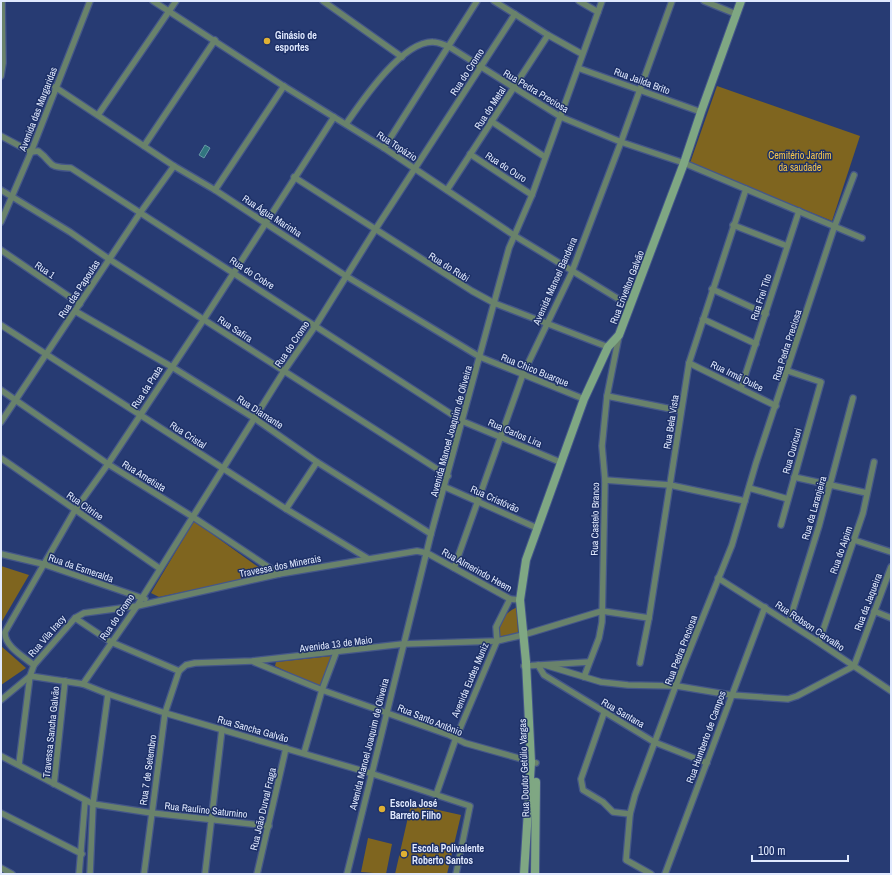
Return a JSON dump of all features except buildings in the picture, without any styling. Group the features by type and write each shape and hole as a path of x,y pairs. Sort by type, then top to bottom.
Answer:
{"main road":[{"name":"Rua Erivelton Galvão","path":"520,600 526,560 560,462 584,399 608,347 619,335 684,164 741,1"},
{"name":"Rua Doutor Getúlio Vargas","path":"520,600 533,763 535,874"},
{"name":"Rua Doutor Getúlio Vargas","path":"524,874 533,763"}],"street":[{"path":"1,76 3,63 2,1"},
{"name":"Avenida das Margaridas","path":"1,222 13,197 90,1"},
{"name":"Rua Topázio","path":"153,1 284,86 415,168 515,236 630,306"},
{"path":"98,115 176,1"},
{"path":"323,1 402,57 368,93 346,124"},
{"path":"384,148 477,1"},
{"path":"494,1 548,35 582,54"},
{"path":"579,1 598,12"},
{"name":"Avenida Manoel Joaquim de Oliveira","path":"347,874 370,773 403,644 509,248 532,195 545,157 561,118 582,54 602,1"},
{"name":"Avenida Manoel Bandeira","path":"454,568 476,501 501,437 523,374 572,272 672,1"},
{"path":"704,1 736,14"},
{"name":"Rua do Cromo","path":"83,684 137,606 159,568 193,517 284,371 316,325 375,230 515,14"},
{"name":"Rua do Metal","path":"447,190 548,35"},
{"path":"144,146 215,40"},
{"name":"Rua Pedra Preciosa","path":"402,57 418,46 433,42 448,46 513,89 561,118 621,142 684,164 746,189 834,228 749,488 732,545 654,742 630,814 626,860 651,874"},
{"name":"Rua Jailda Brito","path":"578,68 701,112"},
{"path":"215,190 284,86"},
{"name":"Rua Água Marinha","path":"56,87 174,166 215,190 346,276 480,358"},
{"name":"Rua da Prata","path":"34,665 8,643 5,637 5,632 75,510 108,464 204,319 334,117"},
{"path":"492,121 545,157"},
{"path":"1,136 31,152"},
{"name":"Rua do Cobre","path":"31,152 38,151 44,155 50,165 71,168 316,325 462,421"},
{"name":"Rua do Ouro","path":"470,154 532,195"},
{"name":"Rua das Papoulas","path":"1,422 140,213 174,166"},
{"path":"854,175 834,228 862,238"},
{"name":"Rua do Rubi","path":"294,177 444,275 494,303 608,347"},
{"name":"Rua Bela Vista","path":"640,663 649,618 689,363 746,189"},
{"name":"Rua Safira","path":"1,190 70,232 109,259 448,476"},
{"name":"Rua Frei Tito","path":"741,388 799,212"},
{"path":"733,226 787,246"},
{"name":"Rua 1","path":"1,250 80,304"},
{"path":"712,289 766,314"},
{"name":"Rua Diamante","path":"75,312 172,367 254,418 317,462 432,534"},
{"path":"703,320 756,344"},
{"name":"Rua Cristal","path":"1,325 286,509 368,558"},
{"name":"Rua Castelo Branco","path":"584,677 599,638 602,612 605,480 602,446 607,396 619,335"},
{"name":"Rua Chico Buarque","path":"480,358 584,399"},
{"name":"Rua Irmã Dulce","path":"689,363 776,406"},
{"name":"Rua Ouricuri","path":"781,525 821,382 788,371"},
{"name":"Rua Ametista","path":"1,390 108,464 193,517 279,574"},
{"path":"607,396 681,411"},
{"name":"Rua da Laranjeira","path":"789,622 830,485 853,398"},
{"name":"Rua Carlos Lira","path":"462,421 560,462"},
{"name":"Rua Citrine","path":"1,458 159,568"},
{"path":"286,509 317,462"},
{"name":"Rua do Aipim","path":"819,642 864,513 874,462"},
{"path":"794,478 868,493"},
{"path":"605,480 670,485 745,501"},
{"name":"Rua Cristóvão","path":"445,487 537,528"},
{"path":"749,488 788,499"},
{"path":"854,540 891,552"},
{"name":"Travessa dos Minerais","path":"74,618 84,613 137,606 155,600 279,574 417,551 427,553"},
{"name":"Rua Almerindo Heem","path":"427,553 510,599 520,600"},
{"name":"Rua da Esmeralda","path":"1,554 43,564 141,598 155,600"},
{"name":"Rua da Jaqueira","path":"854,666 891,566"},
{"name":"Rua Robson Carvalho","path":"718,578 789,622 891,690"},
{"name":"Avenida Eudes Muniz","path":"436,795 456,738 497,641 496,627 510,599"},
{"name":"Rua Humberto de Campos","path":"665,874 765,607"},
{"path":"874,611 891,618"},
{"path":"602,612 649,618"},
{"name":"Avenida 13 de Maio","path":"179,671 186,665 252,662 403,644 497,641 602,612"},
{"path":"74,618 111,642 179,671"},
{"name":"Rua Vila Iracy","path":"19,764 30,676 34,665 74,618"},
{"path":"304,753 322,690 336,653"},
{"name":"Rua Santo Antônio","path":"252,662 322,690 456,738 465,743 533,763"},
{"path":"526,665 589,662"},
{"path":"542,665 584,677 628,685 676,686 731,695 788,699 797,696 854,666"},
{"name":"Rua Santana","path":"542,665 544,676 604,713 654,742 707,763"},
{"name":"Rua 7 de Setembro","path":"144,874 165,713 179,671"},
{"path":"1,700 30,676"},
{"name":"Rua Sancha Galvão","path":"30,676 83,684 165,713 370,773 470,806 456,874"},
{"name":"Travessa Sancha Galvão","path":"54,784 66,681"},
{"path":"90,874 93,804 108,694"},
{"path":"604,713 580,783 585,792 603,802 613,812 630,814"},
{"path":"205,874 222,729"},
{"name":"Rua João Durval Fraga","path":"257,874 286,748"},
{"name":"Rua Raulino Saturnino","path":"1,756 19,764 85,802 152,813 269,826"},
{"path":"80,874 85,802"},
{"path":"1,813 82,854"},
{"path":"1,868 12,874"}],"green space":[{"name":"Cemitério Jardim da saudade","path":"717,86 860,136 832,221 690,163"},
{"path":"194,521 268,574 159,597 151,593"},
{"path":"1,566 29,575 1,623"},
{"path":"517,607 518,633 498,637 499,627 505,615"},
{"path":"1,646 26,668 1,685"},
{"path":"332,656 320,687 275,666 276,662"},
{"path":"411,804 461,815 447,874 395,874"},
{"path":"368,838 392,844 386,874 361,872"}],"shaded area":[{"path":"205,145 210,148 204,158 199,155"}],"place":[{"name":"Ginásio de esportes","path":"267,41"},
{"name":"Escola José Barreto Filho","path":"382,809"},
{"name":"Escola Polivalente Roberto Santos","path":"404,854"}]}
